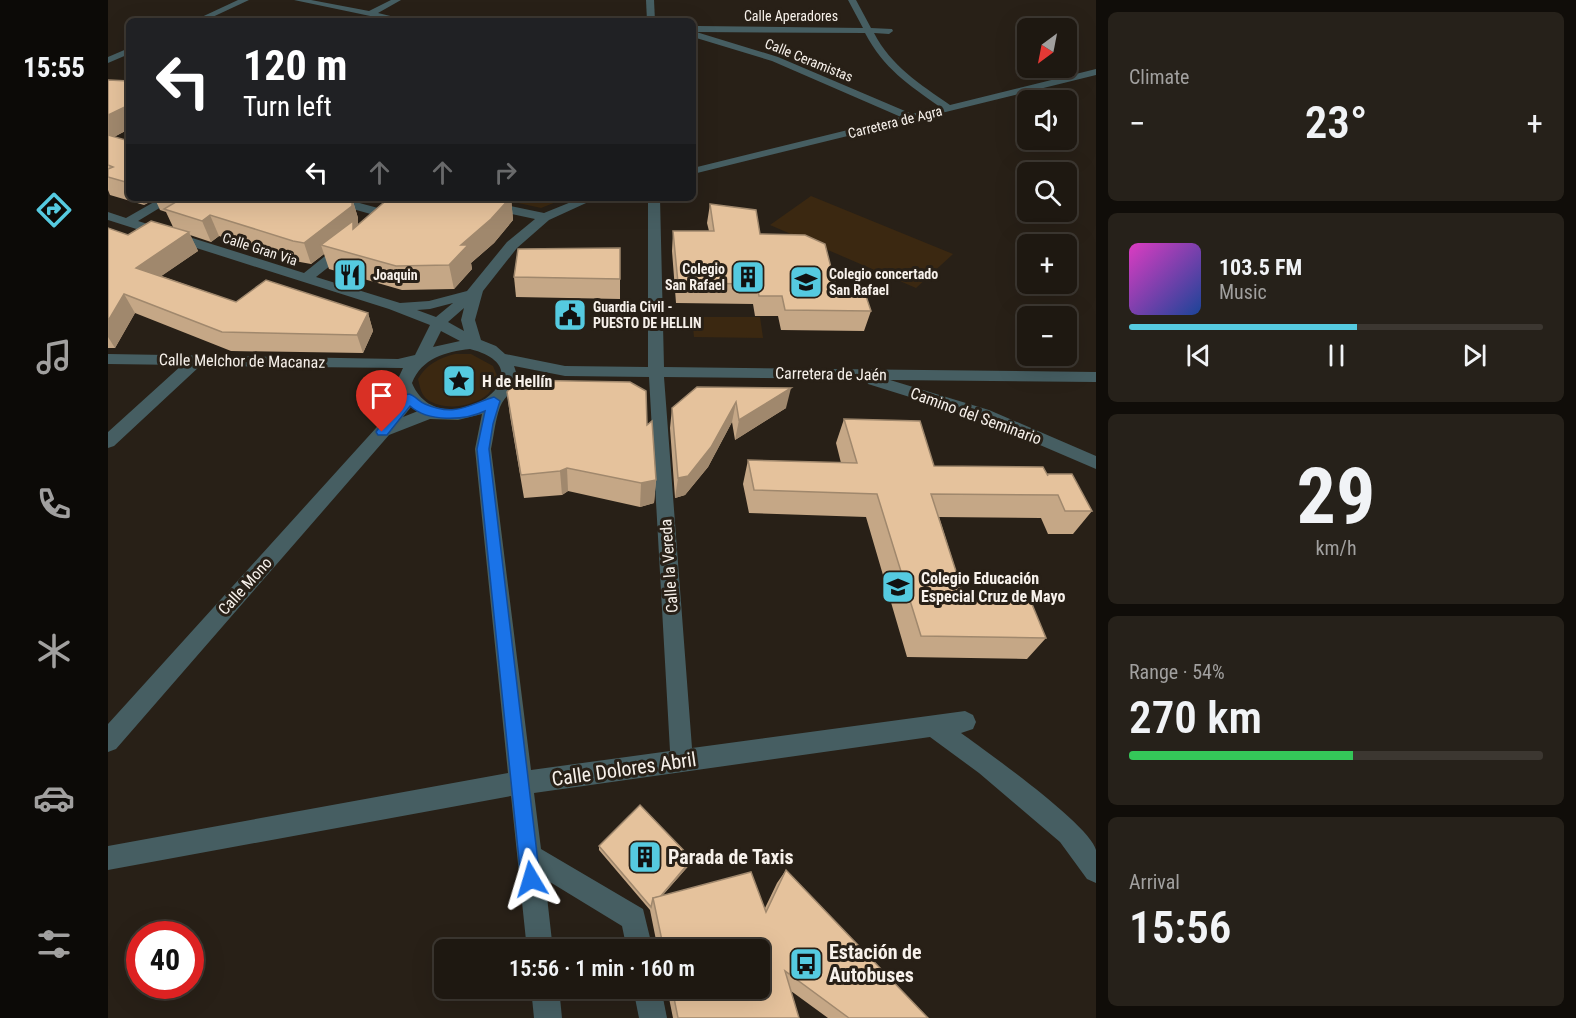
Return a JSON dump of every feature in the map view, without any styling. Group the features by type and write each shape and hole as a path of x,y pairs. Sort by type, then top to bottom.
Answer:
{"street":[{"path":"204,18 245,0"},
{"path":"298,0 391,18"},
{"path":"370,14 397,0"},
{"path":"650,0 651,18"},
{"path":"852,0 880,53 902,75 949,109"},
{"name":"Calle Aperadores","path":"696,29 889,30"},
{"name":"Calle Ceramistas","path":"696,35 775,58 912,118"},
{"path":"108,60 126,52"},
{"name":"Carretera de Agra","path":"696,170 1096,72"},
{"path":"128,222 165,201"},
{"path":"338,201 384,214"},
{"path":"468,201 544,217"},
{"path":"399,308 438,323 503,359 508,366 509,382 504,392 494,401 474,411 461,414 433,412 419,407 409,398 404,389 404,378 409,368 422,354 438,323 476,291 512,245 544,217 584,201"},
{"name":"Calle la Vereda","path":"654,201 656,372 682,761"},
{"name":"Calle Gran Via","path":"108,216 399,308"},
{"path":"305,279 358,236"},
{"path":"399,308 430,305 476,291"},
{"path":"476,291 468,320 479,345"},
{"path":"399,308 421,330 422,354"},
{"path":"422,354 440,348 479,345"},
{"name":"Calle Melchor de Macanaz","path":"108,359 398,364 422,354"},
{"name":"Carretera de Jaén","path":"503,359 565,371 1096,377"},
{"path":"108,442 198,360"},
{"name":"Calle Melchor de Macanaz","path":"377,364 399,371 404,378"},
{"name":"Carretera de Jaén","path":"509,382 565,371"},
{"name":"Camino del Seminario","path":"854,374 982,414 1096,463"},
{"name":"Calle Mono","path":"108,741 382,432 409,398"},
{"path":"494,401 483,449 519,783 539,939"},
{"name":"Calle Mono","path":"382,432 433,412"},
{"path":"461,414 472,425 483,449"},
{"name":"Calle Dolores Abril","path":"108,858 519,783 965,722"},
{"path":"934,727 987,765 1069,833 1096,870"},
{"path":"528,855 634,918 638,939"},
{"path":"546,999 548,1018"},
{"path":"649,999 652,1018"}],"shaded area":[{"path":"811,196 953,254 916,288 770,225"},
{"path":"509,201 558,201 541,208"},
{"path":"692,317 760,317 763,338 694,337"},
{"path":"455,354 471,354 493,366 498,378 488,394 475,402 459,406 442,406 424,396 418,379 434,362"}],"building":[{"path":"108,80 126,81 126,106 108,115"},
{"path":"108,135 126,140 126,182 108,177 108,169 113,167 108,165"},
{"path":"178,201 352,201 352,206 304,243 210,215 202,221 164,209"},
{"path":"386,201 507,201 491,219 461,245 468,245 449,265 396,266 321,245 353,221 353,229"},
{"path":"710,204 756,210 760,234 805,235 825,244 836,287 854,287 865,293 871,311 785,310 782,296 759,296 757,284 678,283 673,231 714,231"},
{"path":"151,221 189,232 136,268 236,302 266,280 368,313 357,335 222,332 124,294 108,321 108,228 128,235"},
{"path":"620,248 620,279 514,277 518,249"},
{"path":"517,380 630,382 646,391 647,425 652,421 656,480 641,483 567,468 560,471 521,475 507,392"},
{"path":"697,387 791,388 739,420 736,402 711,447 688,476 678,478 672,408"},
{"path":"844,419 920,421 934,466 1043,467 1048,476 1047,474 1072,474 1092,511 1065,511 1058,495 931,494 964,596 1029,597 1046,638 921,636 877,494 754,490 748,460 857,463"},
{"name":"Parada de Taxis","path":"640,805 692,859 660,897 653,898 651,907 599,846"},
{"name":"Estación de Autobuses","path":"786,870 928,1018 849,1018 785,971 799,1018 678,1018 674,999 770,999 770,939 662,939 653,898 751,872 766,912"}],"place":[{"name":"Joaquin","path":"350,275"},
{"name":"Colegio San Rafael","path":"748,277"},
{"name":"Colegio concertado San Rafael","path":"806,282"},
{"name":"Guardia Civil - PUESTO DE HELLIN","path":"570,315"},
{"name":"H de Hellín","path":"459,381"},
{"name":"Colegio Educación Especial Cruz de Mayo","path":"898,587"},
{"name":"Parada de Taxis","path":"645,857"},
{"name":"Estación de Autobuses","path":"806,964"}],"route":[{"path":"382,432 409,398 419,407 446,415 474,411 494,401 483,449 531,879"}]}
